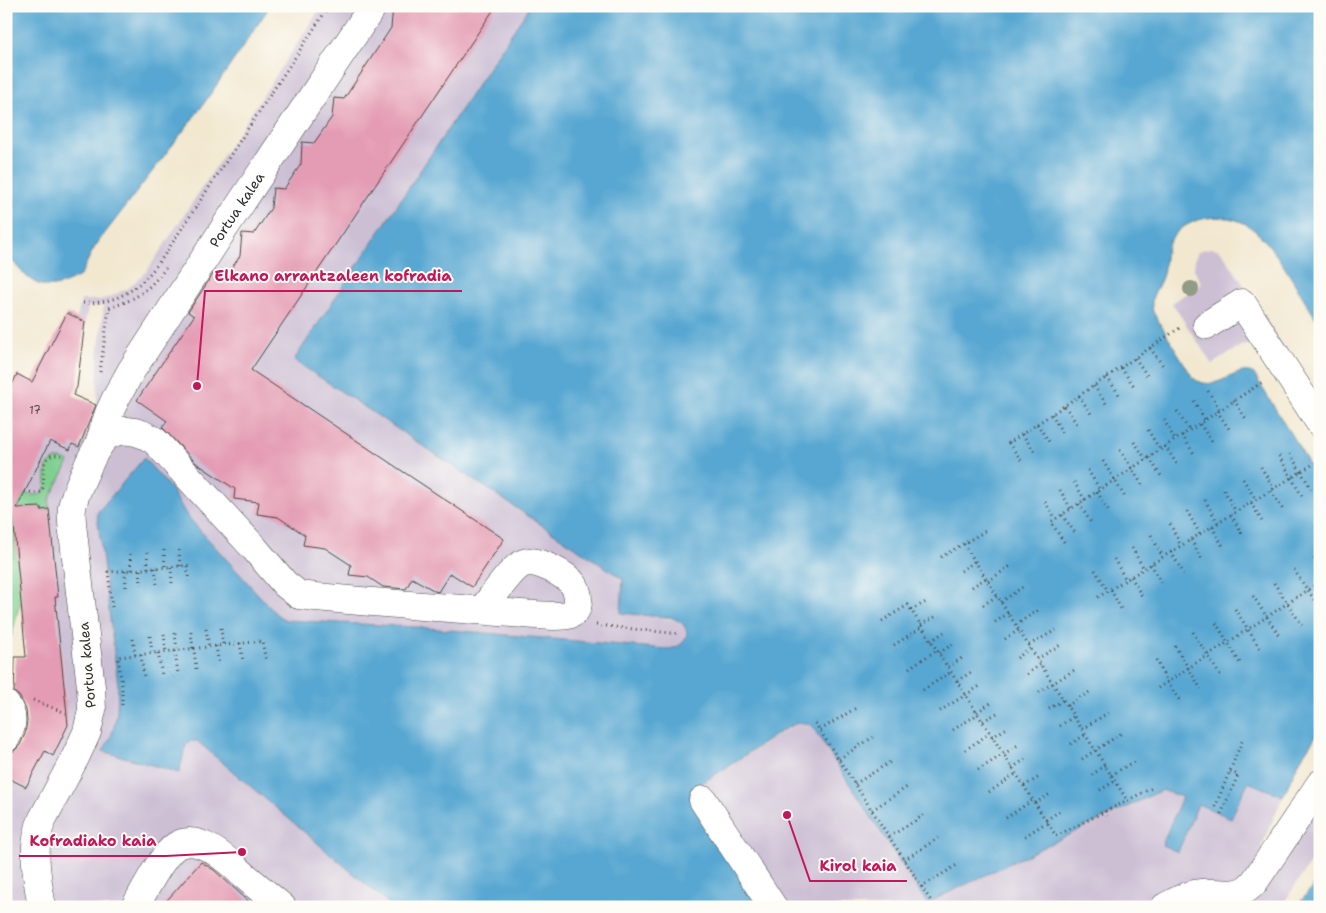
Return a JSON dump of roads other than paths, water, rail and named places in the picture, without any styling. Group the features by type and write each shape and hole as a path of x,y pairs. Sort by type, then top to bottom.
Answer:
{"street":[{"name":"Portua kalea","path":"42,907 36,858 38,830 42,818 76,756 90,723 92,710 72,516 75,496 98,447 112,407 131,371 374,6"},
{"path":"1194,326 1242,303 1320,423"},
{"name":"Portua kalea","path":"98,447 107,437 122,431 132,431 155,441 249,542 285,584 299,595 316,598 541,616 563,616 573,613 578,605 578,596 574,585 563,576 547,567 534,562 528,562 518,566 482,610"},
{"path":"6,738 12,722 12,714 19,702"},
{"path":"1165,907 1194,894 1232,894 1248,889 1256,881 1320,784"},
{"path":"703,800 773,907"},
{"path":"140,904 170,851 180,844 192,842 210,848 219,854 282,907"}],"water":[{"path":"6,6 270,6 200,109 99,241 80,276 57,285 46,286 32,281 21,271 6,252"},
{"path":"530,6 1320,6 1320,325 1268,244 1249,226 1228,218 1205,218 1184,227 1175,234 1167,247 1163,273 1152,301 1153,312 1193,378 1202,383 1210,383 1218,382 1241,373 1254,374 1320,482 1320,730 1300,760 1283,796 1248,782 1231,818 1198,804 1178,852 1162,845 1182,797 1162,790 927,903 812,726 800,723 788,727 691,791 691,795 763,907 393,907 197,741 191,741 186,744 179,773 103,751 111,737 115,723 118,684 97,513 144,458 171,489 187,516 276,614 285,620 416,627 667,649 674,648 684,641 687,632 685,627 675,619 621,613 623,579 294,360"},
{"path":"1320,878 1320,907 1296,907"}],"place":[{"name":"Elkano arrantzaleen kofradia","path":"197,386"},
{"name":"Kirol kaia","path":"787,815"},
{"name":"Kofradiako kaia","path":"242,852"}]}
